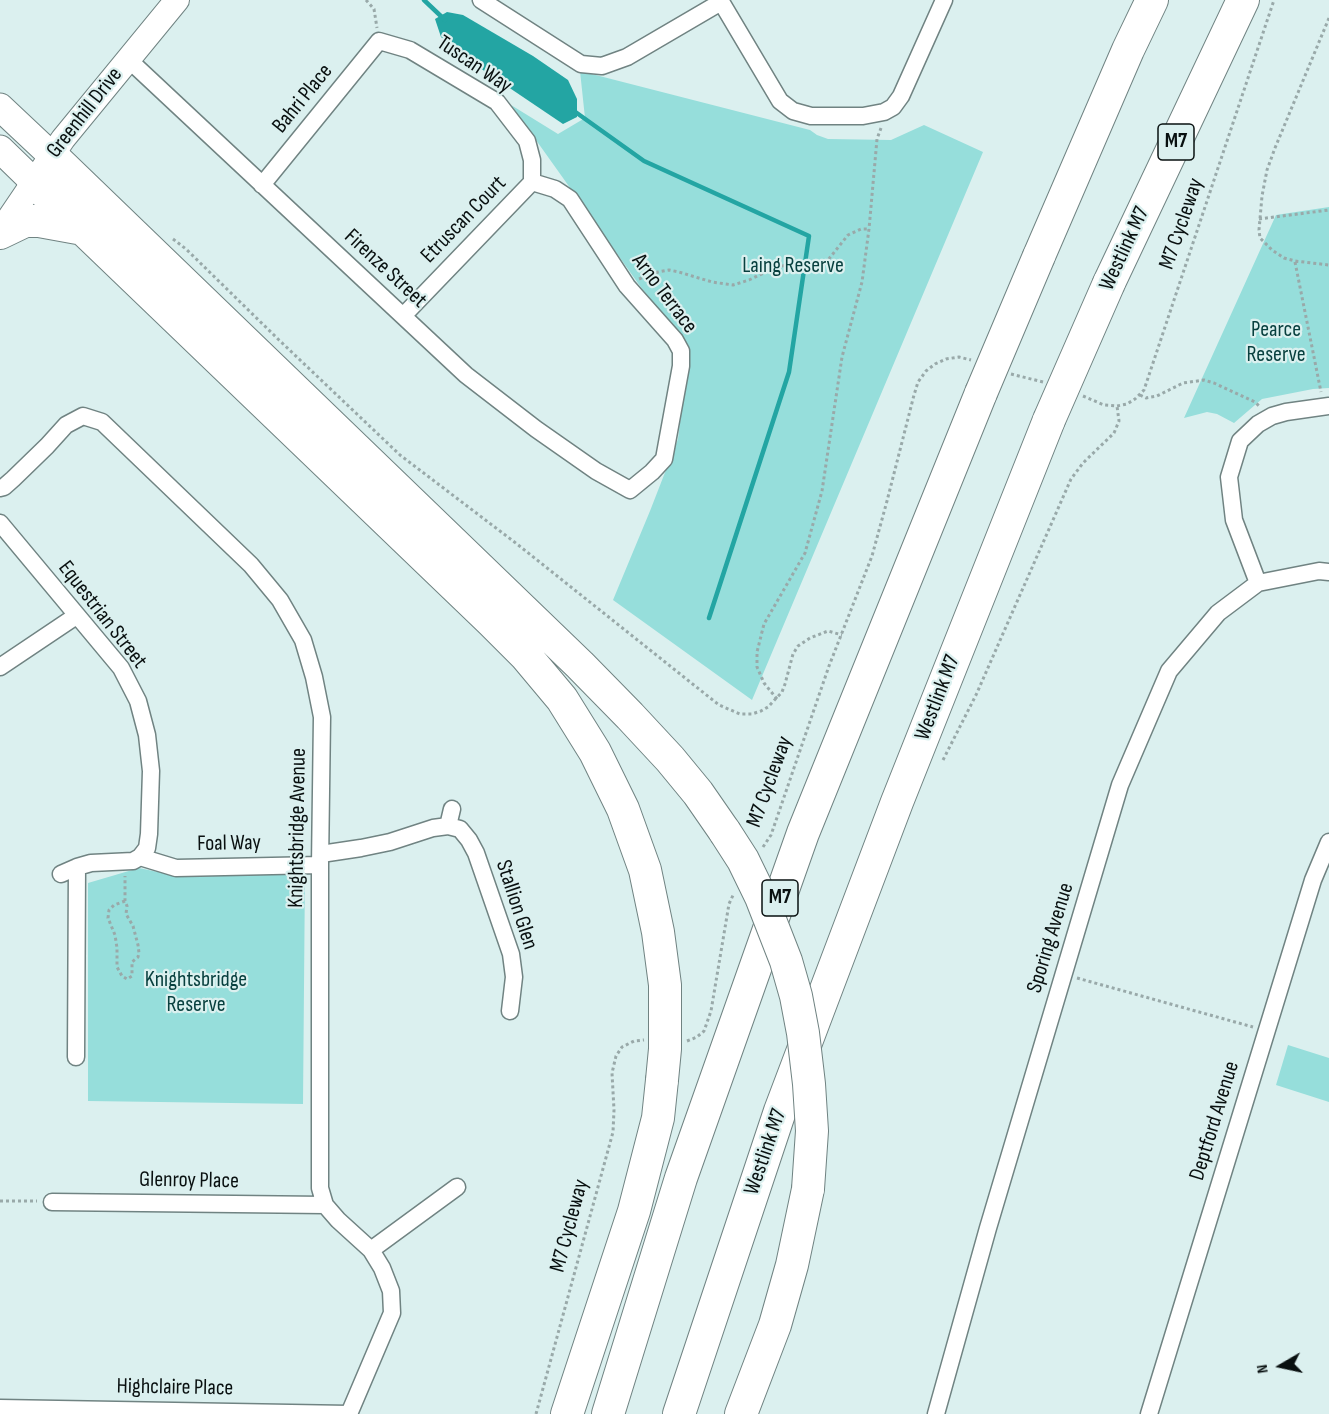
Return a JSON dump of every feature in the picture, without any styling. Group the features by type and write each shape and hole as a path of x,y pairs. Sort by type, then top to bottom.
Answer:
{"highway":[{"name":"M7","path":"608,1414 681,1178 803,833 981,393 1128,50 1152,0"},
{"name":"Westlink M7","path":"679,1414 780,1111 897,802 1049,420 1109,283 1243,0"},
{"path":"51,155 580,665 670,759 698,793 743,860 761,897 786,961 796,996 810,1084 812,1131 808,1189 792,1265 775,1325 741,1414"},
{"path":"33,181 526,656 562,699 595,752 623,809 645,870 658,932 665,985 665,1049 658,1118 634,1211 567,1414"},
{"path":"0,232 25,221 39,221 83,229"}],"main road":[{"path":"0,107 51,155"},
{"path":"0,149 33,181"}],"street":[{"name":"Greenhill Drive","path":"0,232 51,155 177,0"},
{"path":"481,0 581,64 602,66 627,57 721,1 780,100 793,111 811,116 863,116 884,112 893,107 901,96 944,0"},
{"name":"Tuscan Way","path":"379,41 410,50 497,102 527,141 532,160 532,182"},
{"name":"Bahri Place","path":"262,185 379,41"},
{"name":"Firenze Street","path":"128,59 466,375 536,429 596,471 630,490"},
{"name":"Arno Terrace","path":"532,182 555,189 570,199 627,286 675,340 681,351 681,366 664,459 630,490"},
{"name":"Etruscan Court","path":"403,316 532,182"},
{"path":"1258,583 1234,520 1229,477 1240,441 1258,424 1272,416 1325,399"},
{"name":"Knightsbridge Avenue","path":"0,488 13,479 66,425 83,416 102,422 251,565 280,600 303,640 314,677 322,717 319,1169 320,1188 325,1205"},
{"name":"Equestrian Street","path":"0,524 121,668 138,701 147,735 150,771 149,834 147,848 133,859"},
{"name":"Sporing Avenue","path":"936,1414 988,1228 1120,785 1169,671 1218,613 1258,583 1329,572"},
{"path":"0,666 76,616"},
{"name":"Stallion Glen","path":"320,859 390,842 433,828 450,817 469,840 476,853 511,954 514,977 510,1011"},
{"name":"Deptford Avenue","path":"1149,1414 1313,880 1329,842"},
{"path":"61,874 91,863 133,859"},
{"name":"Foal Way","path":"133,859 176,868 320,859"},
{"path":"76,1057 77,867"},
{"path":"371,1250 457,1187"},
{"name":"Glenroy Place","path":"52,1202 325,1205"},
{"path":"325,1205 371,1250 382,1268 391,1291 392,1313 349,1414"},
{"name":"Highclaire Place","path":"0,1408 349,1414"}],"path":[{"path":"366,0 374,9 379,41"},
{"name":"M7 Cycleway","path":"1144,390 1274,0"},
{"path":"1329,18 1267,170 1259,219 1260,238 1284,258 1329,265"},
{"path":"171,237 400,455 517,544 704,694 719,705 740,714 752,714 761,711 777,699 764,683 757,667 757,652 764,624 805,553 822,491 842,357 862,282 870,230 877,139 884,112"},
{"path":"1259,219 1329,210"},
{"path":"627,286 657,272 669,270 712,282 733,285 776,267 815,264 828,260 848,235 861,229 870,230"},
{"path":"1295,261 1315,363 1325,399"},
{"path":"1140,395 1146,398 1157,396 1183,383 1204,380 1255,402"},
{"path":"943,760 976,695 1071,479 1083,463 1114,434 1119,421 1117,406"},
{"name":"M7 Cycleway","path":"759,852 771,835 829,666 842,635 828,631 798,646 793,654 782,692 777,699"},
{"path":"125,901 114,905 109,910 108,918 115,935 117,967 122,976 127,979 132,976 132,962 139,953 133,926 126,914 125,901 133,859"},
{"path":"717,971 729,904 737,885"},
{"path":"1064,975 1267,1030"},
{"name":"M7 Cycleway","path":"536,1414 613,1132 612,1073 616,1056 622,1047"},
{"path":"0,1201 52,1202"}],"green space":[{"name":"Laing Reserve","path":"580,71 810,130 828,139 891,140 924,125 983,152 752,700 613,600 678,439 689,346 640,286 511,105 558,134 585,118"},
{"name":"Pearce Reserve","path":"1329,207 1329,388 1262,399 1234,423 1217,414 1207,412 1184,418 1276,215"},
{"name":"Knightsbridge Reserve","path":"139,868 172,875 305,870 303,1104 88,1101 88,883"},
{"path":"1288,1045 1329,1058 1329,1102 1276,1085"}],"shaded area":[{"path":"447,12 463,15 533,56 568,80 577,99 577,117 563,124 480,68 441,37 435,19"}],"waterway":[{"path":"424,0 445,20"},
{"path":"574,111 644,161 809,236 789,372 709,618"}]}
